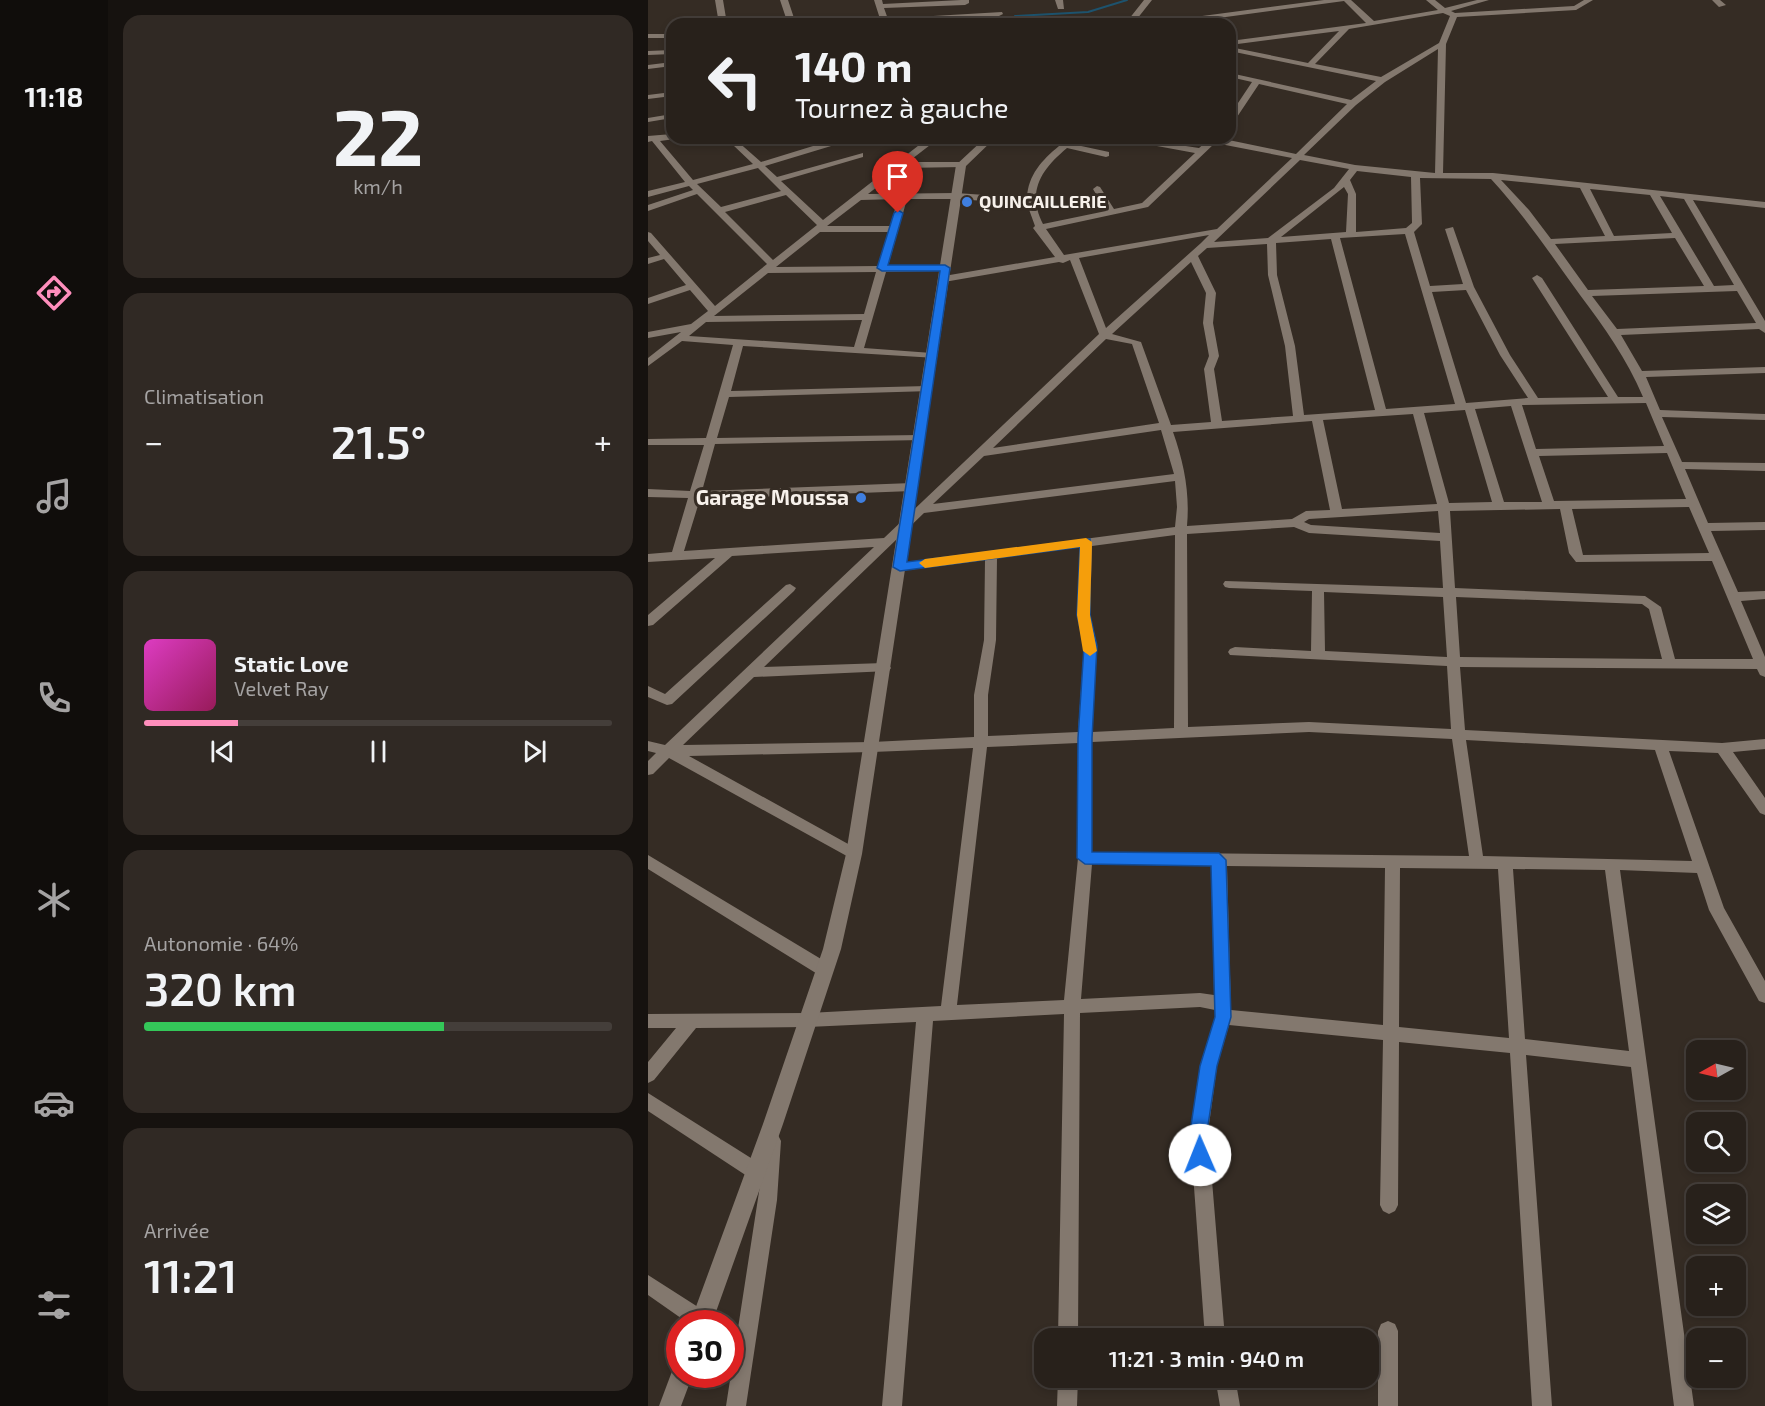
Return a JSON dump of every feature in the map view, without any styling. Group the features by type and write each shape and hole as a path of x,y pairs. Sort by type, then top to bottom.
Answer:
{"street":[{"path":"719,0 722,18"},
{"path":"784,0 790,18"},
{"path":"886,18 879,3 965,3 965,0"},
{"path":"1134,18 1148,0"},
{"path":"1202,18 1341,0"},
{"path":"1347,0 1372,24"},
{"path":"1430,0 1444,11 1454,15 1567,9 1576,8 1589,0"},
{"path":"1236,42 1372,24 1444,11 1485,0"},
{"path":"933,18 999,14"},
{"path":"1438,175 1443,72 1442,45 1454,15"},
{"path":"1310,65 1347,27"},
{"path":"648,36 666,36"},
{"path":"648,770 1104,335 1299,158 1353,104 1382,80 1442,45"},
{"path":"1236,50 1382,80"},
{"path":"648,53 666,52"},
{"path":"648,67 666,65"},
{"path":"1236,76 1353,104"},
{"path":"1236,107 1257,81"},
{"path":"648,97 666,95"},
{"path":"648,120 666,118"},
{"path":"651,139 666,138"},
{"path":"651,139 770,267 882,268 944,273 1063,260 1219,231"},
{"path":"737,144 820,227 894,229"},
{"path":"648,208 696,187 828,144"},
{"path":"648,363 926,144"},
{"path":"705,1310 773,1124 825,970 854,854 961,165 984,144"},
{"path":"1063,260 1038,228 1029,201 1039,170 1066,144"},
{"path":"1078,144 1106,154"},
{"path":"1159,144 1200,152"},
{"path":"1038,228 1145,205 1207,144"},
{"path":"1234,144 1355,168 1415,175 1493,176 1687,196 1764,207"},
{"path":"775,180 860,155"},
{"path":"899,165 961,165"},
{"path":"1299,419 1288,336 1276,297 1270,249 1272,239 1337,190 1355,168"},
{"path":"1204,245 1409,231 1417,224 1415,175"},
{"path":"1235,652 1454,662 1670,663 1764,667 1639,374 1614,332 1526,212 1493,176"},
{"path":"1345,180 1352,194 1351,236"},
{"path":"1583,185 1611,238"},
{"path":"648,194 696,187"},
{"path":"1097,189 1111,211"},
{"path":"718,211 787,192"},
{"path":"1653,193 1711,289"},
{"path":"858,351 903,196"},
{"path":"858,197 956,196 1029,201"},
{"path":"1614,332 1764,327 1687,196"},
{"path":"1450,229 1469,287 1505,355 1535,401"},
{"path":"1409,231 1425,289 1499,506"},
{"path":"648,235 714,311"},
{"path":"1547,242 1678,235"},
{"path":"1335,237 1381,412"},
{"path":"1193,255 1211,293 1208,323 1214,356 1209,369 1217,425"},
{"path":"648,261 666,256"},
{"path":"1074,257 1104,335"},
{"path":"1537,278 1615,400"},
{"path":"648,301 692,286"},
{"path":"1425,289 1469,287"},
{"path":"1584,293 1740,288"},
{"path":"704,319 868,317"},
{"path":"648,335 694,327"},
{"path":"1104,335 1136,342 1166,427 1179,477 1185,509 1181,530 1181,733"},
{"path":"680,338 932,356"},
{"path":"677,556 739,343"},
{"path":"1639,374 1765,370"},
{"path":"724,394 927,389"},
{"path":"980,453 1166,427 1317,418 1515,402 1650,400"},
{"path":"1515,402 1549,505"},
{"path":"1418,410 1444,507 1458,735 1477,863"},
{"path":"1655,413 1765,417"},
{"path":"1317,418 1337,513"},
{"path":"648,442 919,438"},
{"path":"1532,453 1670,449"},
{"path":"1677,465 1765,466"},
{"path":"920,510 1179,477"},
{"path":"648,493 694,495 912,487"},
{"path":"1295,523 1306,515 1444,507 1693,503"},
{"path":"1565,505 1575,553 1580,559 1716,557"},
{"path":"900,567 1181,530 1295,523 1309,529 1447,537"},
{"path":"1703,527 1765,526"},
{"path":"648,558 887,542"},
{"path":"1068,1328 1072,1006 1085,858 1085,738 1090,646 1084,615 1086,542"},
{"path":"648,622 728,553"},
{"path":"948,1014 981,742 981,695 990,640 992,555"},
{"path":"1229,584 1645,600 1655,607 1670,663"},
{"path":"648,691 666,700 790,588"},
{"path":"1318,588 1318,656"},
{"path":"1733,597 1765,595"},
{"path":"751,672 884,668"},
{"path":"668,751 872,747 1308,727 1722,748 1765,744"},
{"path":"1660,745 1724,927 1765,996"},
{"path":"648,746 668,751 854,854"},
{"path":"1722,748 1765,809"},
{"path":"1085,858 1702,867"},
{"path":"1214,1328 1199,1132 1209,1066 1223,1011 1219,860"},
{"path":"648,861 825,970"},
{"path":"1389,1205 1389,1033 1393,862"},
{"path":"1505,863 1542,1406"},
{"path":"1612,864 1684,1406"},
{"path":"648,1021 808,1020 925,1016 1200,1000 1223,1011 1389,1033 1638,1060"},
{"path":"892,1406 925,1016"},
{"path":"648,1075 692,1021"},
{"path":"648,1101 756,1172"},
{"path":"736,1406 768,1200 773,1124"},
{"path":"651,1292 681,1310"},
{"path":"1388,1330 1388,1406"},
{"path":"670,1406 677,1388"},
{"path":"1067,1406 1068,1388"},
{"path":"1227,1388 1230,1406"}],"waterway":[{"path":"1015,16 1088,12 1127,0"}],"slow traffic":[{"path":"925,563 1086,542 1084,615 1090,651"}],"place":[{"name":"QUINCAILLERIE","path":"967,202"},
{"name":"Garage Moussa","path":"861,498"}],"route":[{"path":"898,213 882,268 945,268 900,567 1086,542 1084,615 1090,646 1085,738 1085,858 1219,860 1223,1017 1209,1066 1199,1132 1200,1155"}]}
